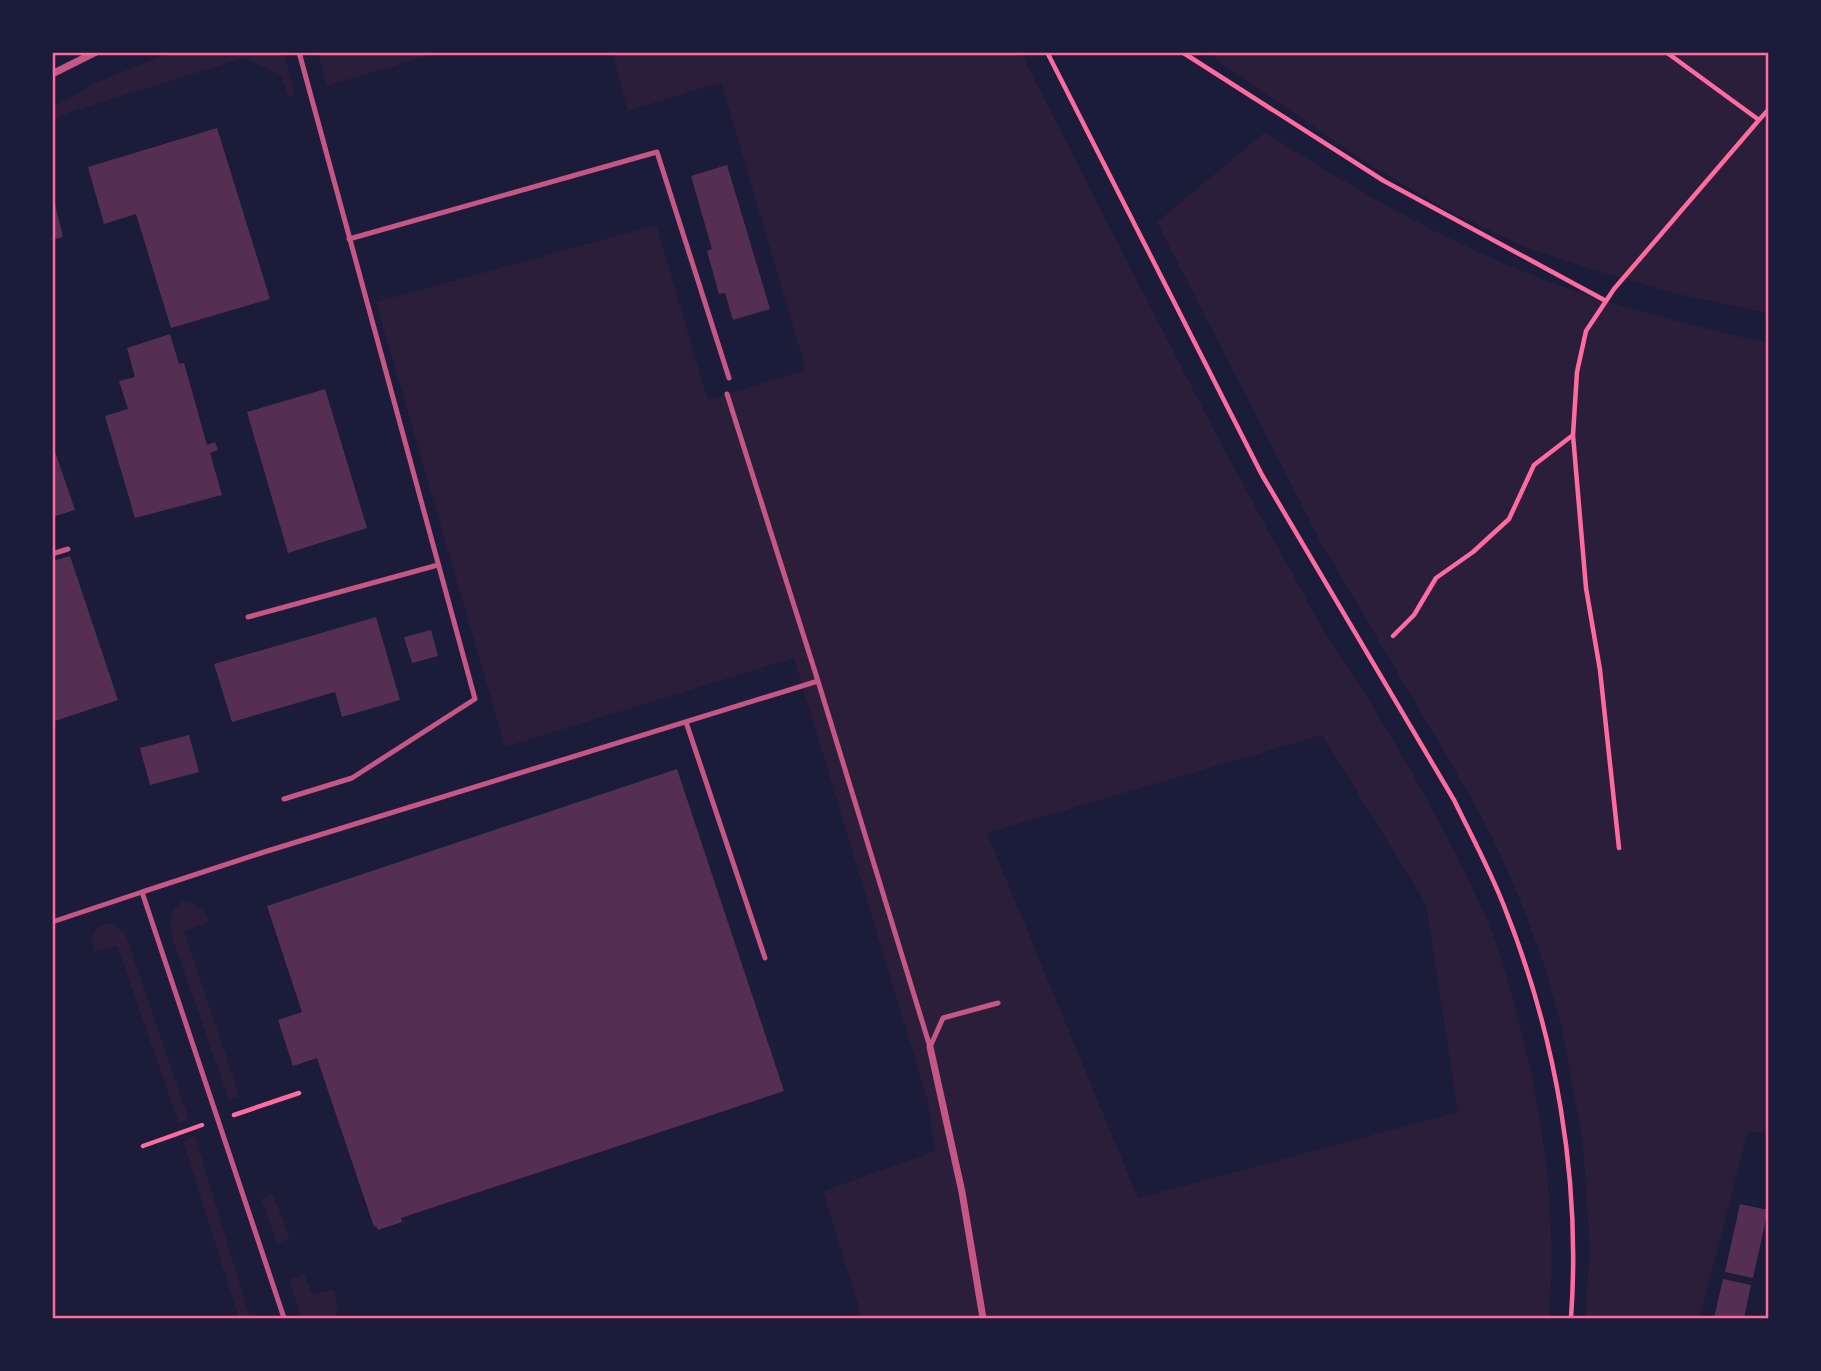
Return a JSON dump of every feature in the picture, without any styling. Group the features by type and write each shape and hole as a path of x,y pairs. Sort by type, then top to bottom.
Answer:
{"street":[{"path":"52,74 92,53"},
{"path":"930,1047 960,1180 983,1318"}],"lane":[{"path":"284,799 352,778 475,699 299,52"},
{"path":"349,239 657,152 729,378"},
{"path":"727,394 930,1047"},
{"path":"52,554 68,549"},
{"path":"248,617 438,565"},
{"path":"52,922 261,853 818,681"},
{"path":"686,722 765,958"},
{"path":"142,892 284,1318"},
{"path":"930,1047 943,1018 998,1003"}],"path":[{"path":"1047,52 1262,475 1454,800 1504,905 1527,968 1542,1023 1565,1139 1573,1253 1571,1318"},
{"path":"1182,52 1384,181 1606,301"},
{"path":"1666,52 1759,120"},
{"path":"1619,848 1600,670 1586,588 1573,435 1577,372 1586,331 1622,279 1769,109"},
{"path":"1393,636 1414,615 1436,578 1473,552 1509,519 1534,465 1573,435"}],"shaded area":[{"path":"318,52 436,53 327,86"},
{"path":"169,53 284,53 295,96 289,97 281,75 244,58 70,112 53,120 53,107 97,82"},
{"path":"613,53 1021,53 1233,466 1323,629 1416,780 1457,856 1487,920 1525,1045 1540,1122 1550,1201 1549,1318 862,1318 823,1191 935,1151 928,1102 794,658 505,747 376,302 656,225 708,400 806,370 721,82 628,111","holes":["1322,735 1426,904 1458,1112 1138,1198 987,833"]},
{"path":"1210,53 1768,53 1768,313 1677,294 1522,246 1441,207 1375,168 1227,68"},
{"path":"1265,132 1386,205 1513,267 1607,301 1768,343 1768,1131 1747,1133 1700,1318 1585,1318 1590,1251 1583,1144 1562,1029 1544,964 1521,902 1495,843 1469,794 1319,539 1157,222"},
{"path":"186,900 200,908 210,922 184,931 240,1097 229,1100 172,937 173,911"},
{"path":"110,923 125,933 189,1120 179,1123 117,946 95,952 91,940 98,927"},
{"path":"195,1136 250,1318 239,1318 183,1141"},
{"path":"273,1194 290,1239 277,1243 261,1199"},
{"path":"304,1274 312,1294 334,1290 338,1311 334,1318 301,1318 289,1279"}],"building":[{"path":"217,128 270,299 171,328 136,214 104,224 88,167"},
{"path":"727,165 770,309 733,320 725,293 719,294 707,251 712,249 691,176"},
{"path":"55,204 63,237 52,240 52,205"},
{"path":"170,334 179,364 184,363 207,445 215,442 218,450 210,453 222,495 135,518 105,416 128,409 119,381 135,377 127,348"},
{"path":"325,389 367,528 288,553 247,412"},
{"path":"52,443 75,510 52,517"},
{"path":"70,556 118,700 52,722 52,561"},
{"path":"376,617 400,700 342,717 335,692 232,722 214,664"},
{"path":"431,630 438,656 412,663 404,637"},
{"path":"189,735 199,772 150,785 140,748"},
{"path":"677,769 784,1091 401,1218 402,1222 378,1230 374,1227 317,1058 293,1066 278,1020 302,1012 267,906"},
{"path":"1740,1204 1768,1210 1753,1278 1725,1272"},
{"path":"1723,1279 1751,1285 1744,1318 1714,1318"}]}
